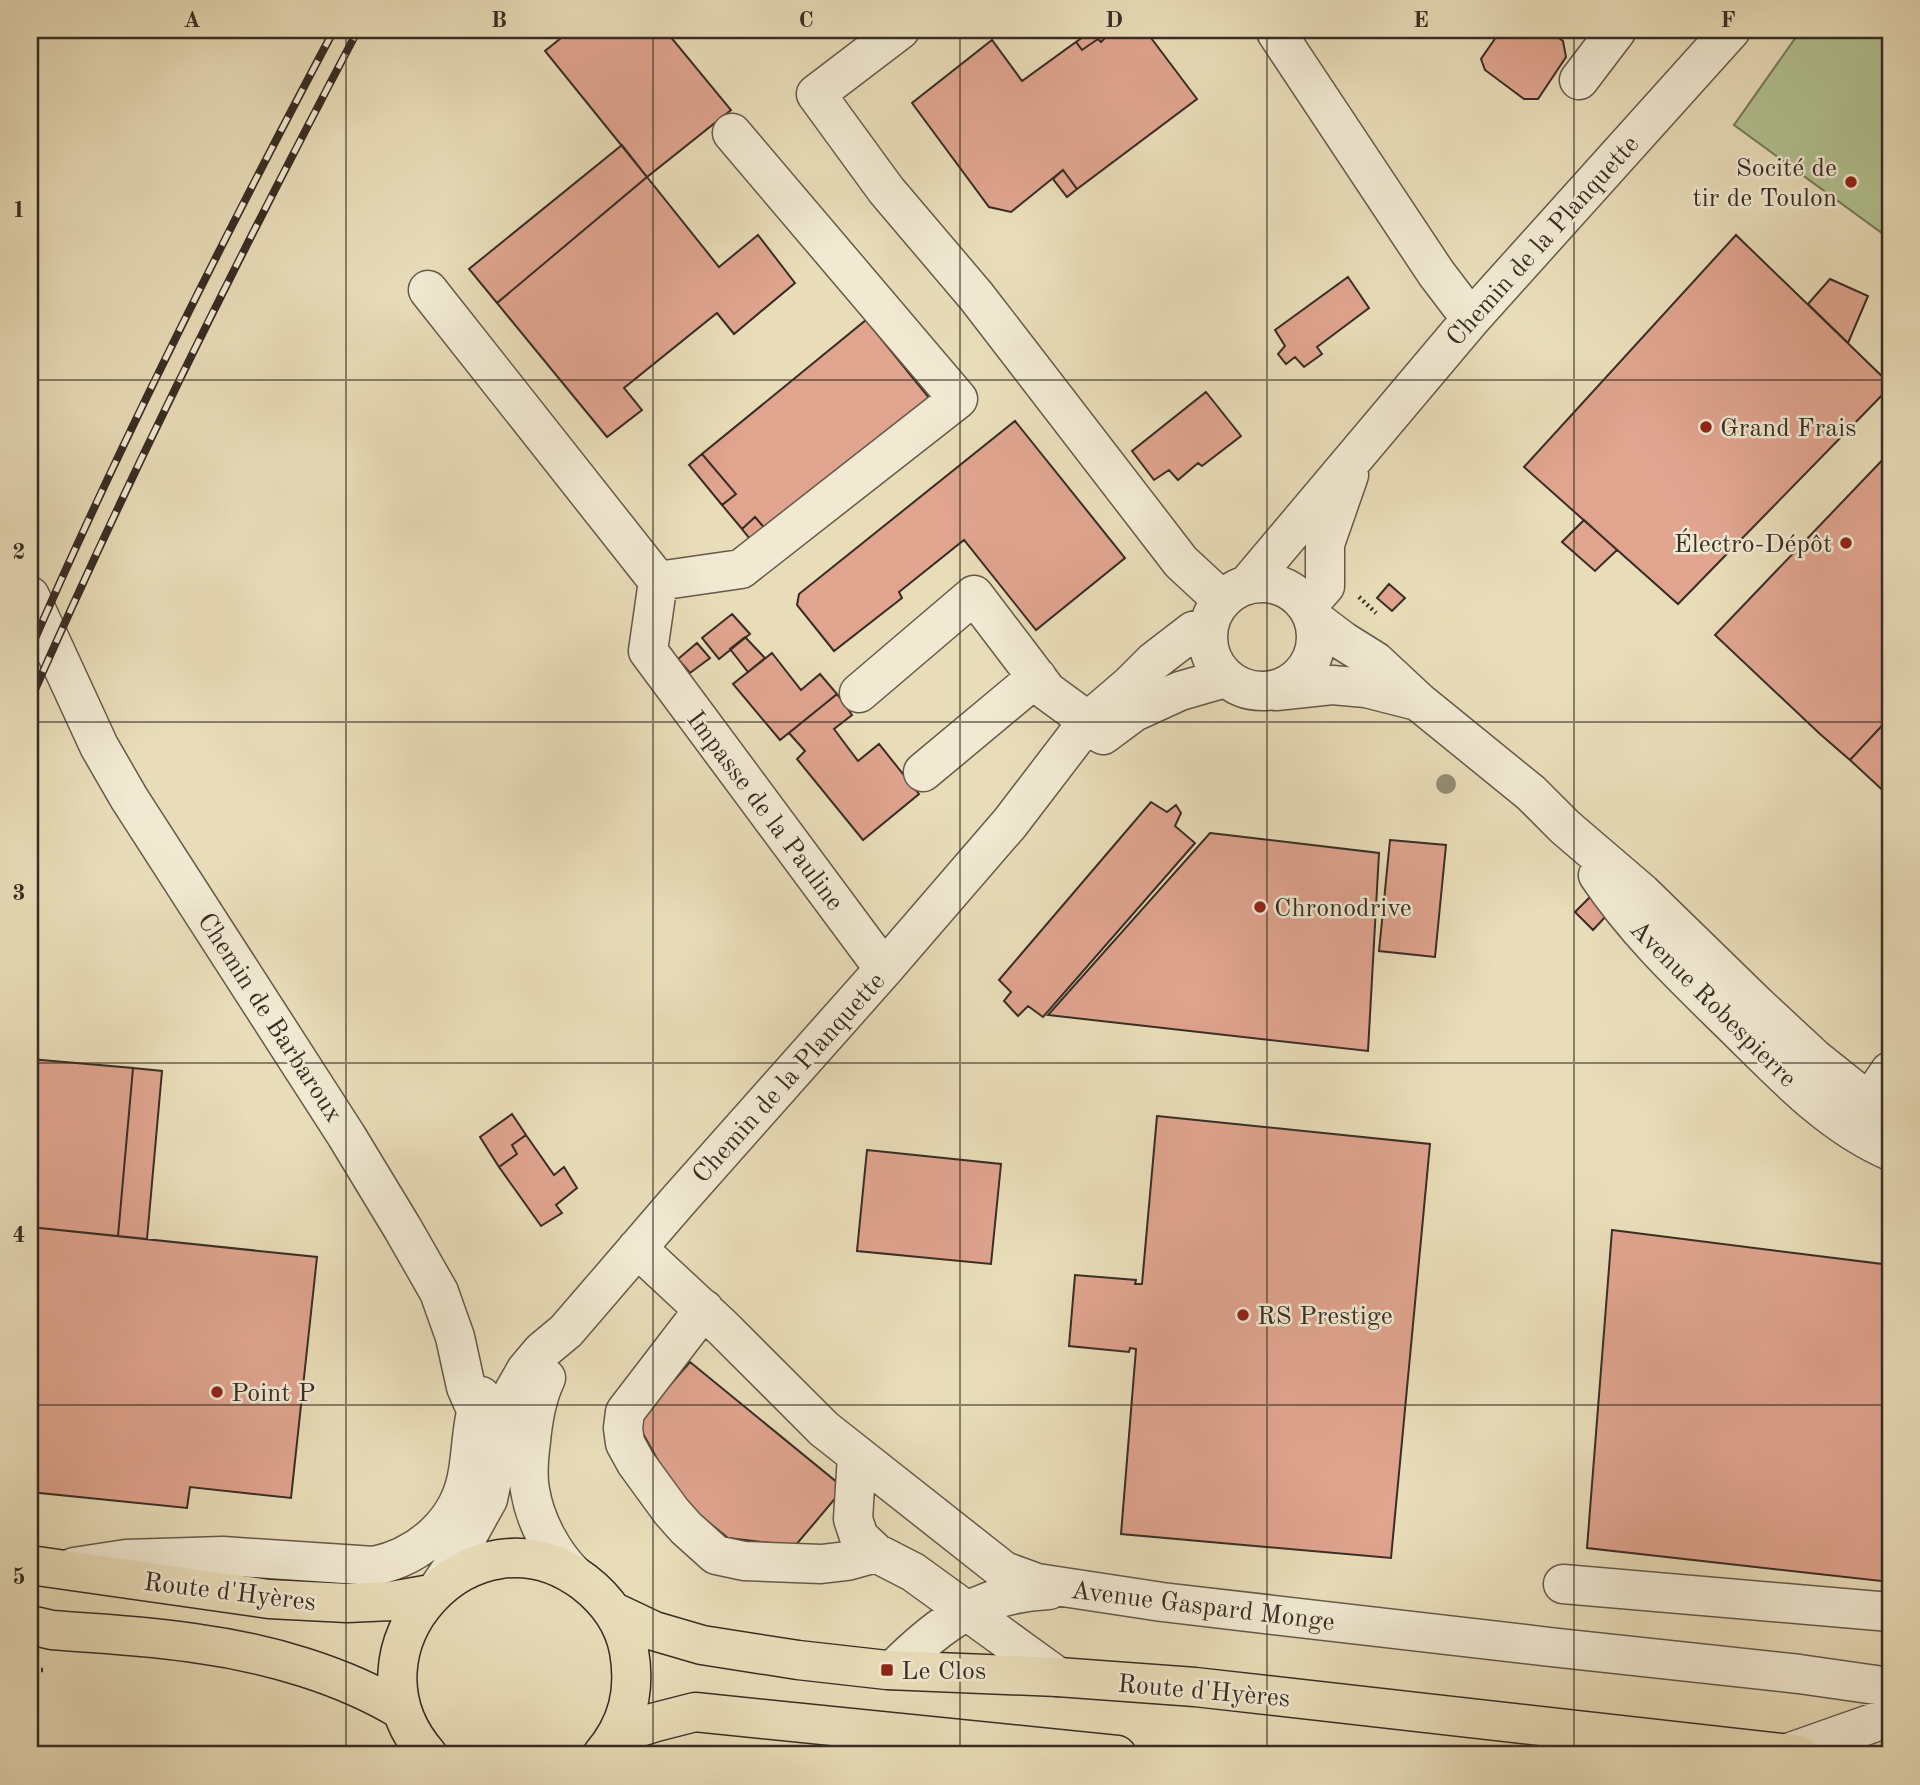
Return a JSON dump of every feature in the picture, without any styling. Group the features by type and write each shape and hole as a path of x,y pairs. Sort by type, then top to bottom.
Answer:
{"main road":[{"path":"421,1751 401,1710 397,1679 400,1647 412,1619 435,1590 459,1573 481,1564 505,1559 553,1565 574,1575 596,1591 614,1612 627,1641 632,1672 629,1704 610,1744"},
{"name":"Route d'Hyères","path":"45,1567 269,1599 347,1603 391,1601 435,1590"},
{"name":"Route d'Hyères","path":"614,1612 654,1631 702,1645 798,1660 893,1670 1058,1677 1195,1687 1792,1754"},
{"path":"37,1628 200,1644 265,1656 359,1687 401,1710"},
{"path":"610,1744 656,1721 695,1712 1117,1755"}],"street":[{"path":"900,30 816,94 886,190 976,296 1181,562 1226,604"},
{"path":"1276,30 1436,273 1471,320"},
{"path":"1579,80 1617,30"},
{"name":"Chemin de la Planquette","path":"435,1590 454,1565 488,1499 489,1426 526,1370 884,969 1010,823 1088,721 1163,654 1226,604 1471,320 1731,30"},
{"path":"428,290 657,581 741,569 958,399 732,133"},
{"name":"Chemin de la Planquette","path":"1311,613 1325,586 1325,544 1357,454"},
{"name":"Impasse de la Pauline","path":"657,581 648,651 884,969"},
{"path":"1261,583 1287,588 1298,596 1311,613 1317,637 1314,655 1306,672 1291,684 1274,691 1256,692 1225,678 1212,660 1207,638 1226,604 1261,583"},
{"path":"859,693 974,595 1047,691 1088,721"},
{"name":"Chemin de Barbaroux","path":"30,596 100,746 129,798 346,1135 439,1292 455,1337 466,1387 489,1426"},
{"name":"Avenue Robespierre","path":"1311,613 1343,641 1375,661 1419,702 1531,793 1565,827 1642,893 1814,1058 1880,1110"},
{"path":"923,772 1037,677"},
{"name":"Chemin de la Planquette","path":"1010,823 1101,737 1134,712 1180,691 1225,678"},
{"name":"Avenue Robespierre","path":"1274,691 1332,685 1366,688 1419,702"},
{"name":"Avenue Robespierre","path":"1565,827 1617,904 1658,952 1799,1090 1856,1133 1890,1151"},
{"path":"1880,1110 1890,1071"},
{"name":"Avenue Gaspard Monge","path":"637,1248 704,1309 824,1429 1004,1571 1037,1583 1162,1602 1799,1674 1890,1687"},
{"path":"704,1309 625,1412 625,1443 643,1473 679,1519 716,1555 744,1561 821,1564 847,1561 876,1553"},
{"name":"Chemin de la Planquette","path":"554,1341 532,1424 529,1488 536,1516 562,1563 574,1575"},
{"path":"45,1567 174,1557 223,1556 356,1566 374,1566 399,1559 427,1542 459,1504 468,1473 489,1426"},
{"path":"858,1457 853,1519 859,1537 876,1553 914,1572 1058,1677"},
{"path":"1563,1584 1890,1612"},
{"path":"893,1670 920,1644 965,1610 1033,1590 1073,1589"},
{"path":"1792,1754 1890,1717"}],"path":[{"path":"1356,592 1378,616"}],"green space":[{"name":"Socité de tir de Toulon","path":"1801,30 1890,30 1890,239 1734,125"}],"building":[{"path":"571,30 665,30 731,110 647,177 545,51"},
{"path":"1093,30 1107,30 1110,33 1101,42 1098,39 1082,50 1076,42"},
{"path":"1107,30 1145,30 1197,99 1077,189 1063,170 1011,212 989,207 912,103 992,40 1022,81 1076,42 1082,50 1098,39 1101,42 1110,33"},
{"path":"1501,30 1548,30 1563,41 1566,57 1538,99 1524,99 1485,70 1481,59"},
{"path":"622,145 647,177 497,303 469,269"},
{"path":"1063,170 1077,189 1067,197 1053,179"},
{"path":"647,177 719,267 758,235 795,283 734,334 717,313 624,388 642,410 607,437 497,303"},
{"name":"Grand Frais","path":"1736,235 1890,384 1890,387 1678,604 1524,467"},
{"path":"1348,277 1369,308 1317,347 1322,354 1304,367 1295,357 1286,364 1278,354 1285,346 1275,330"},
{"path":"1830,279 1868,296 1848,343 1808,304"},
{"path":"866,320 930,399 768,532 755,517 742,529 722,505 736,494 702,454"},
{"path":"1206,392 1241,436 1202,466 1198,463 1178,480 1169,470 1154,480 1132,451"},
{"path":"1015,421 1125,558 1036,630 964,540 899,592 902,598 834,651 797,605 799,594"},
{"name":"Électro-Dépôt","path":"1890,452 1890,717 1850,760 1715,635"},
{"path":"702,454 736,494 722,505 689,465"},
{"path":"755,517 768,532 754,544 742,529"},
{"path":"1584,520 1617,550 1595,571 1562,542"},
{"path":"1389,584 1405,598 1392,611 1377,598"},
{"path":"732,614 750,634 719,659 702,638"},
{"path":"745,637 765,658 748,672 730,649"},
{"path":"697,643 710,658 690,673 678,659"},
{"path":"772,653 801,690 820,674 837,694 780,740 733,684"},
{"path":"837,694 852,715 834,729 858,761 879,744 919,794 863,840 797,759 805,751 789,733"},
{"path":"1890,717 1890,797 1850,760"},
{"path":"1151,802 1167,812 1176,805 1181,813 1175,826 1195,843 1043,1017 1028,1006 1018,1016 1004,1001 1011,992 999,980"},
{"name":"Chronodrive","path":"1210,833 1379,853 1368,1051 1048,1015"},
{"path":"1390,840 1446,845 1435,957 1379,951"},
{"path":"1591,896 1609,913 1593,930 1575,912"},
{"path":"30,1059 133,1068 118,1236 30,1227"},
{"path":"133,1068 162,1071 147,1239 118,1236"},
{"path":"512,1114 526,1135 512,1145 517,1154 499,1167 480,1137"},
{"name":"RS Prestige","path":"1157,1116 1430,1144 1391,1558 1121,1534 1136,1349 1130,1348 1129,1352 1069,1346 1075,1275 1136,1280 1135,1284 1142,1284"},
{"path":"526,1135 554,1175 564,1167 577,1188 556,1205 562,1213 541,1226 499,1167 517,1154 512,1145"},
{"path":"867,1150 1001,1164 991,1264 857,1251"},
{"path":"30,1227 317,1257 291,1498 190,1487 187,1508 30,1492"},
{"path":"1612,1230 1890,1265 1890,1582 1587,1548"},
{"path":"690,1362 844,1488 795,1546 728,1538 679,1498 637,1423"}],"railway":[{"path":"30,650 176,337 334,30"},
{"path":"30,701 188,362 358,30"}],"place":[{"name":"Socité de tir de Toulon","path":"1851,182"},
{"name":"Grand Frais","path":"1706,427"},
{"name":"Électro-Dépôt","path":"1846,543"},
{"name":"Chronodrive","path":"1260,907"},
{"name":"RS Prestige","path":"1243,1315"},
{"name":"Point P","path":"217,1392"},
{"name":"Le Clos","path":"887,1670"}]}
